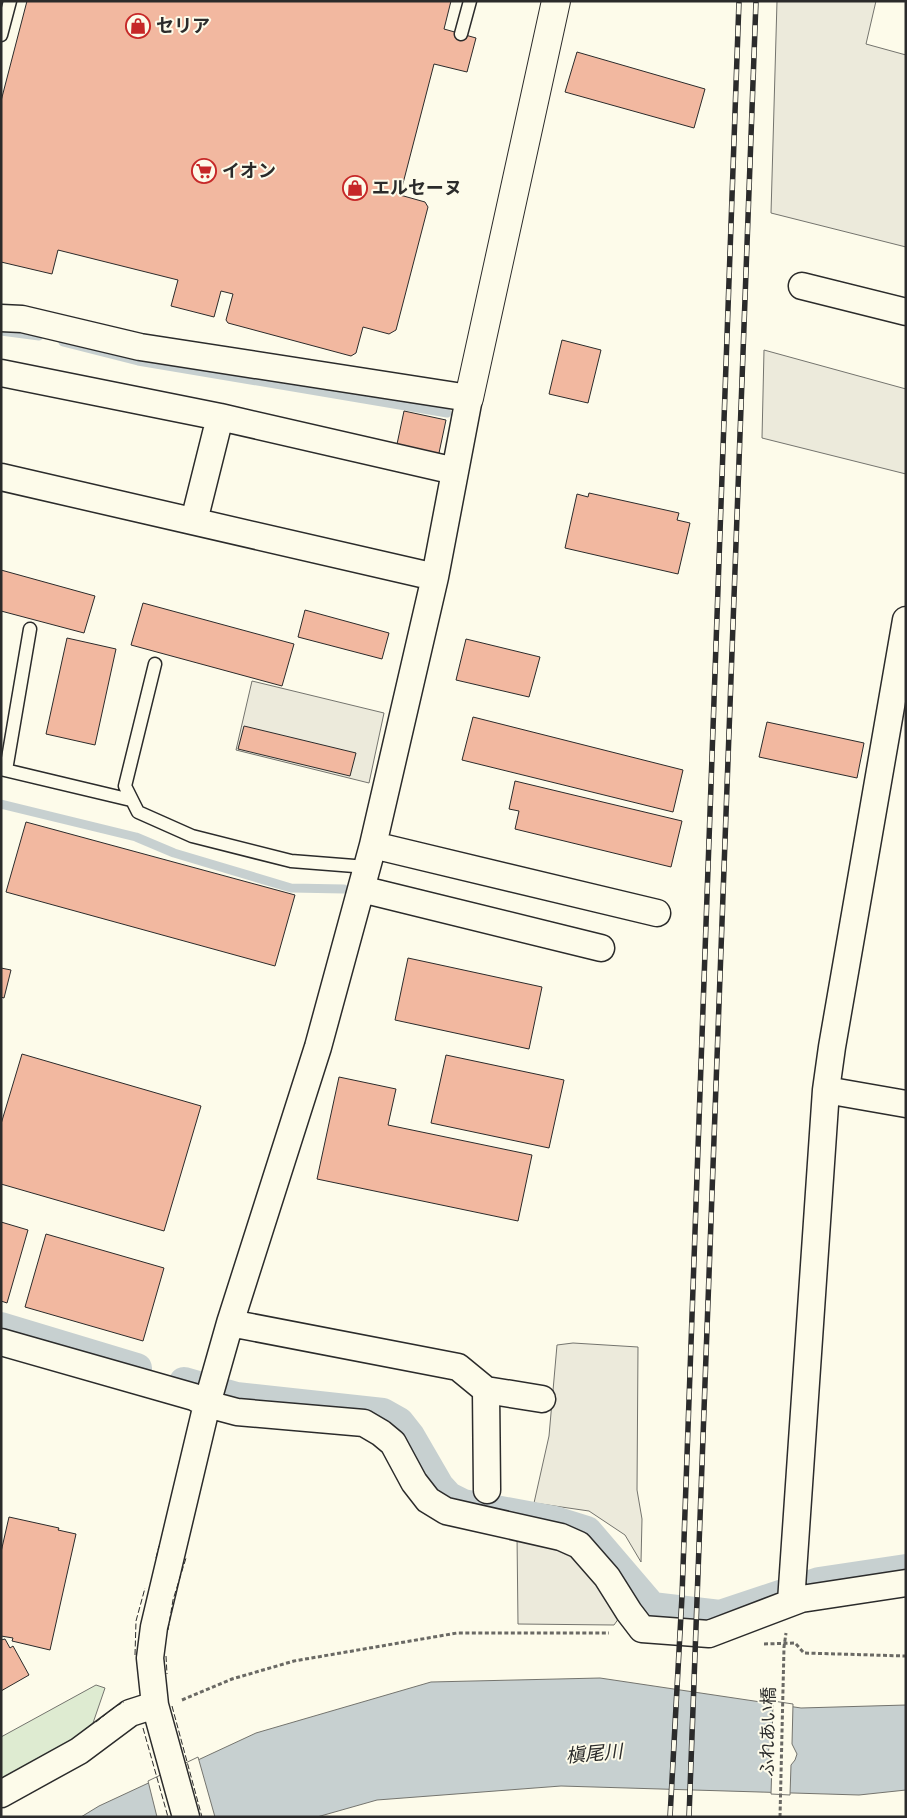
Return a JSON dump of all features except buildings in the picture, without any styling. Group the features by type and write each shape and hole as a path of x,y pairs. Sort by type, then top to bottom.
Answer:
{"street":[{"path":"186,1817 150,1658 154,1627 216,1372 318,1046 367,867 435,577 469,398 556,1"},
{"path":"802,286 906,312"},
{"path":"1,318 22,319 140,347 469,398"},
{"path":"1,373 220,417 455,471"},
{"path":"194,521 220,417"},
{"path":"1,477 435,577"},
{"path":"792,1592 826,1090 832,1047 903,654 906,620"},
{"path":"367,867 657,912"},
{"path":"367,867 600,948"},
{"path":"826,1090 906,1104"},
{"path":"230,1323 458,1367 486,1390 542,1398"},
{"path":"1,1342 208,1401 237,1412 364,1423 381,1432 392,1444 414,1482 428,1500 446,1511 561,1537 580,1545 607,1577 629,1612 642,1628 709,1634 792,1592"},
{"path":"486,1390 487,1490"},
{"path":"792,1592 801,1598 906,1583"},
{"path":"1,1794 79,1751 130,1713 163,1709"}],"lane":[{"path":"1,35 10,1"},
{"path":"461,34 470,1"},
{"path":"30,629 4,769 131,800"},
{"path":"155,664 125,786 138,812 192,836 291,861 367,867"}],"path":[{"path":"163,1709 232,1679 294,1660 457,1633 615,1633 642,1628"},
{"name":"ふれあい橋","path":"780,1817 784,1647 786,1642"},
{"path":"759,1645 795,1642 804,1653 906,1656"}],"green space":[{"path":"96,1685 105,1688 93,1723 56,1754 1,1785 1,1737"}],"shaded area":[{"path":"777,1 876,1 866,44 906,55 906,247 771,213"},
{"path":"764,350 906,389 906,474 762,438"},
{"path":"252,681 384,713 369,783 236,750"},
{"path":"573,1343 638,1347 637,1490 642,1519 641,1562 625,1535 589,1511 534,1503 549,1436 557,1345"},
{"path":"517,1535 577,1553 619,1618 614,1625 518,1624"}],"water":[{"name":"槇尾川","path":"600,1678 801,1708 906,1705 906,1790 859,1795 561,1786 377,1800 317,1817 81,1817 99,1806 256,1733 431,1682"}],"pier":[{"path":"773,1701 793,1704 792,1744 797,1754 791,1765 790,1795 771,1794 772,1763 768,1754 772,1744"},
{"path":"198,1757 215,1817 157,1817 148,1781"}],"waterway":[{"path":"1,331 39,336"},
{"path":"63,342 138,361 447,413"},
{"path":"1,804 136,837 174,853 291,888 344,889"},
{"path":"1,1327 137,1368"},
{"path":"184,1382 236,1397 383,1413 399,1422 410,1436 439,1486 449,1497 463,1504 555,1521 587,1531 652,1607 720,1615 819,1582 906,1569"}],"railway":[{"path":"670,1817 682,1596 739,1"},
{"path":"689,1817 756,1"}],"fence":[{"path":"156,1558 159,1546"},
{"path":"168,1630 173,1600 186,1558"},
{"path":"135,1655 136,1621 145,1588"},
{"path":"166,1656 167,1674"},
{"path":"96,1722 124,1702"},
{"path":"172,1706 202,1817"},
{"path":"143,1728 168,1817"}],"place":[{"name":"セリア","path":"138,26"},
{"name":"イオン","path":"204,171"},
{"name":"エルセーヌ","path":"355,188"}]}
